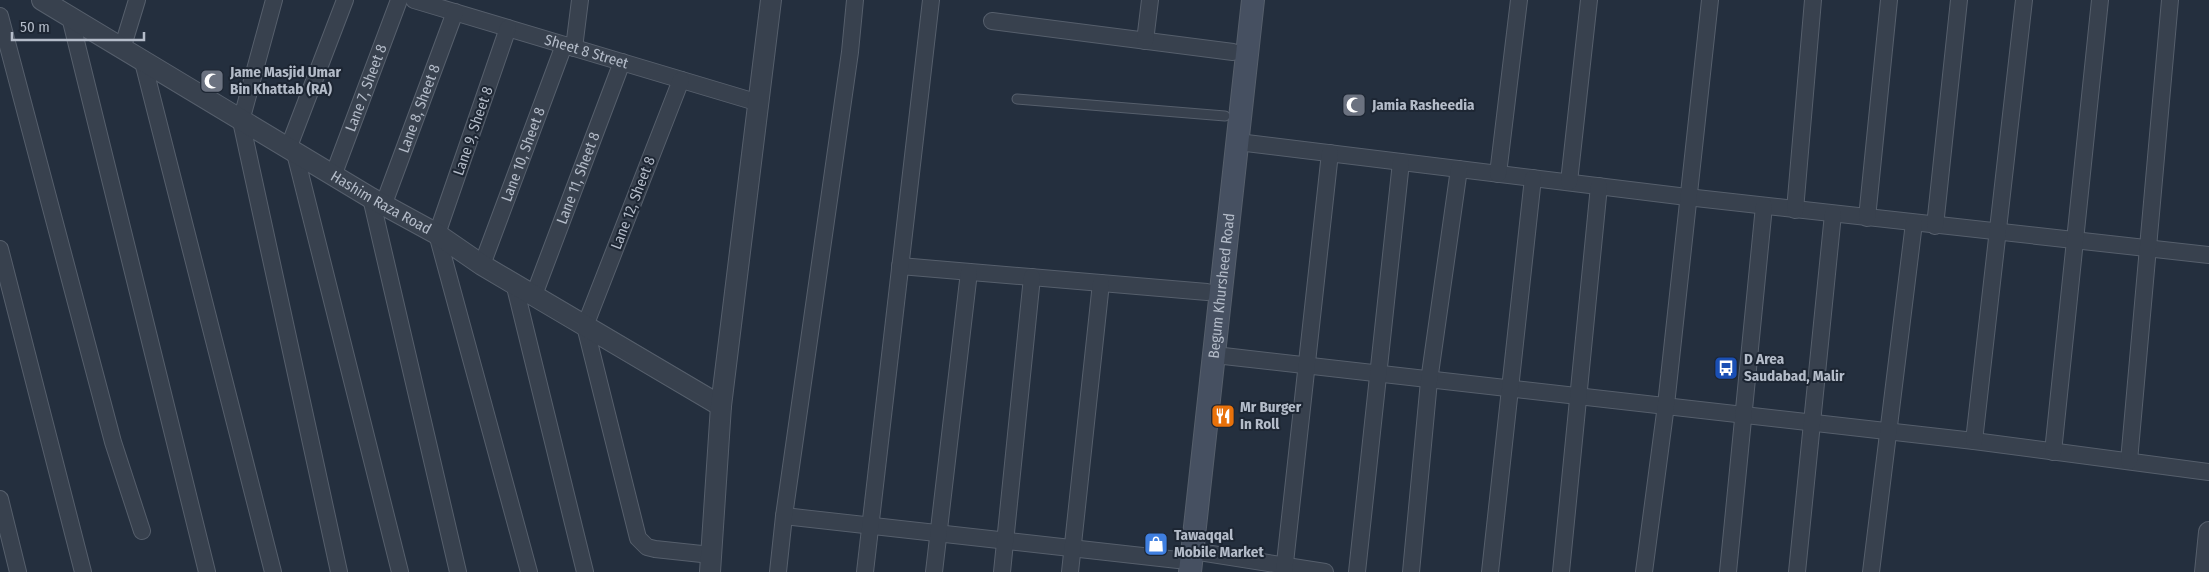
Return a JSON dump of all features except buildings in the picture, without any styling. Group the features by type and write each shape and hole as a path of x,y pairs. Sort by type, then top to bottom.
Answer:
{"main road":[{"name":"Begum Khursheed Road","path":"1196,455 1215,355 1238,142 1233,117 1232,52 1238,0"},
{"name":"Begum Khursheed Road","path":"1184,564 1196,455 1207,292 1233,117 1253,0"}],"street":[{"name":"Hashim Raza Road","path":"42,0 241,122 377,202 437,234 482,265 721,406"},
{"path":"122,49 137,0"},
{"path":"274,0 241,122 339,572"},
{"path":"345,0 291,151 400,572"},
{"name":"Lane 7, Sheet 8","path":"333,176 400,0"},
{"name":"Sheet 8 Street","path":"414,0 758,103"},
{"name":"Lane 10, Sheet 8","path":"482,265 569,46 580,0"},
{"path":"585,326 638,538 646,547 711,563 721,406 771,0"},
{"path":"778,572 784,516 850,52 855,0"},
{"path":"865,572 931,0"},
{"path":"1145,41 1150,0"},
{"path":"1498,174 1519,0"},
{"path":"1569,182 1590,0"},
{"path":"1644,572 1666,405 1687,197 1710,0"},
{"path":"1795,210 1813,0"},
{"path":"1867,218 1889,0"},
{"path":"1935,226 1959,0"},
{"path":"1974,441 2024,0"},
{"path":"2053,452 2100,0"},
{"path":"2129,462 2170,0"},
{"name":"Lane 8, Sheet 8","path":"377,202 455,12"},
{"path":"0,16 114,442 142,531"},
{"path":"70,17 208,572"},
{"path":"992,21 1232,52"},
{"name":"Lane 9, Sheet 8","path":"437,234 508,28"},
{"path":"143,62 273,572"},
{"name":"Lane 11, Sheet 8","path":"534,295 622,62"},
{"name":"Lane 12, Sheet 8","path":"585,326 680,80"},
{"path":"1238,142 1795,210 2209,255"},
{"path":"1284,569 1330,153"},
{"path":"1357,572 1400,162"},
{"path":"1411,572 1429,381 1458,169"},
{"path":"1490,572 1534,178"},
{"path":"1561,572 1599,186"},
{"path":"377,202 458,572"},
{"path":"1728,572 1764,206"},
{"path":"1797,572 1833,214"},
{"path":"1871,572 1914,223"},
{"path":"437,234 529,572"},
{"path":"0,249 83,572"},
{"path":"900,266 1207,292"},
{"path":"934,572 969,272"},
{"path":"1002,572 1032,277"},
{"path":"514,283 585,572"},
{"path":"1070,572 1100,283"},
{"path":"1215,355 1429,381 1666,405 1974,441 2209,472"},
{"path":"0,499 18,572"},
{"path":"784,516 1073,548 1184,564 1326,572"},
{"path":"2204,572 2209,532"}],"lane":[{"path":"1017,99 1233,117"}],"place":[{"name":"Jame Masjid Umar Bin Khattab (RA)","path":"212,81"},
{"name":"Jamia Rasheedia","path":"1354,105"},
{"name":"D Area Saudabad, Malir","path":"1726,368"},
{"name":"Mr Burger In Roll","path":"1223,416"},
{"name":"Tawaqqal Mobile Market","path":"1156,544"}]}
